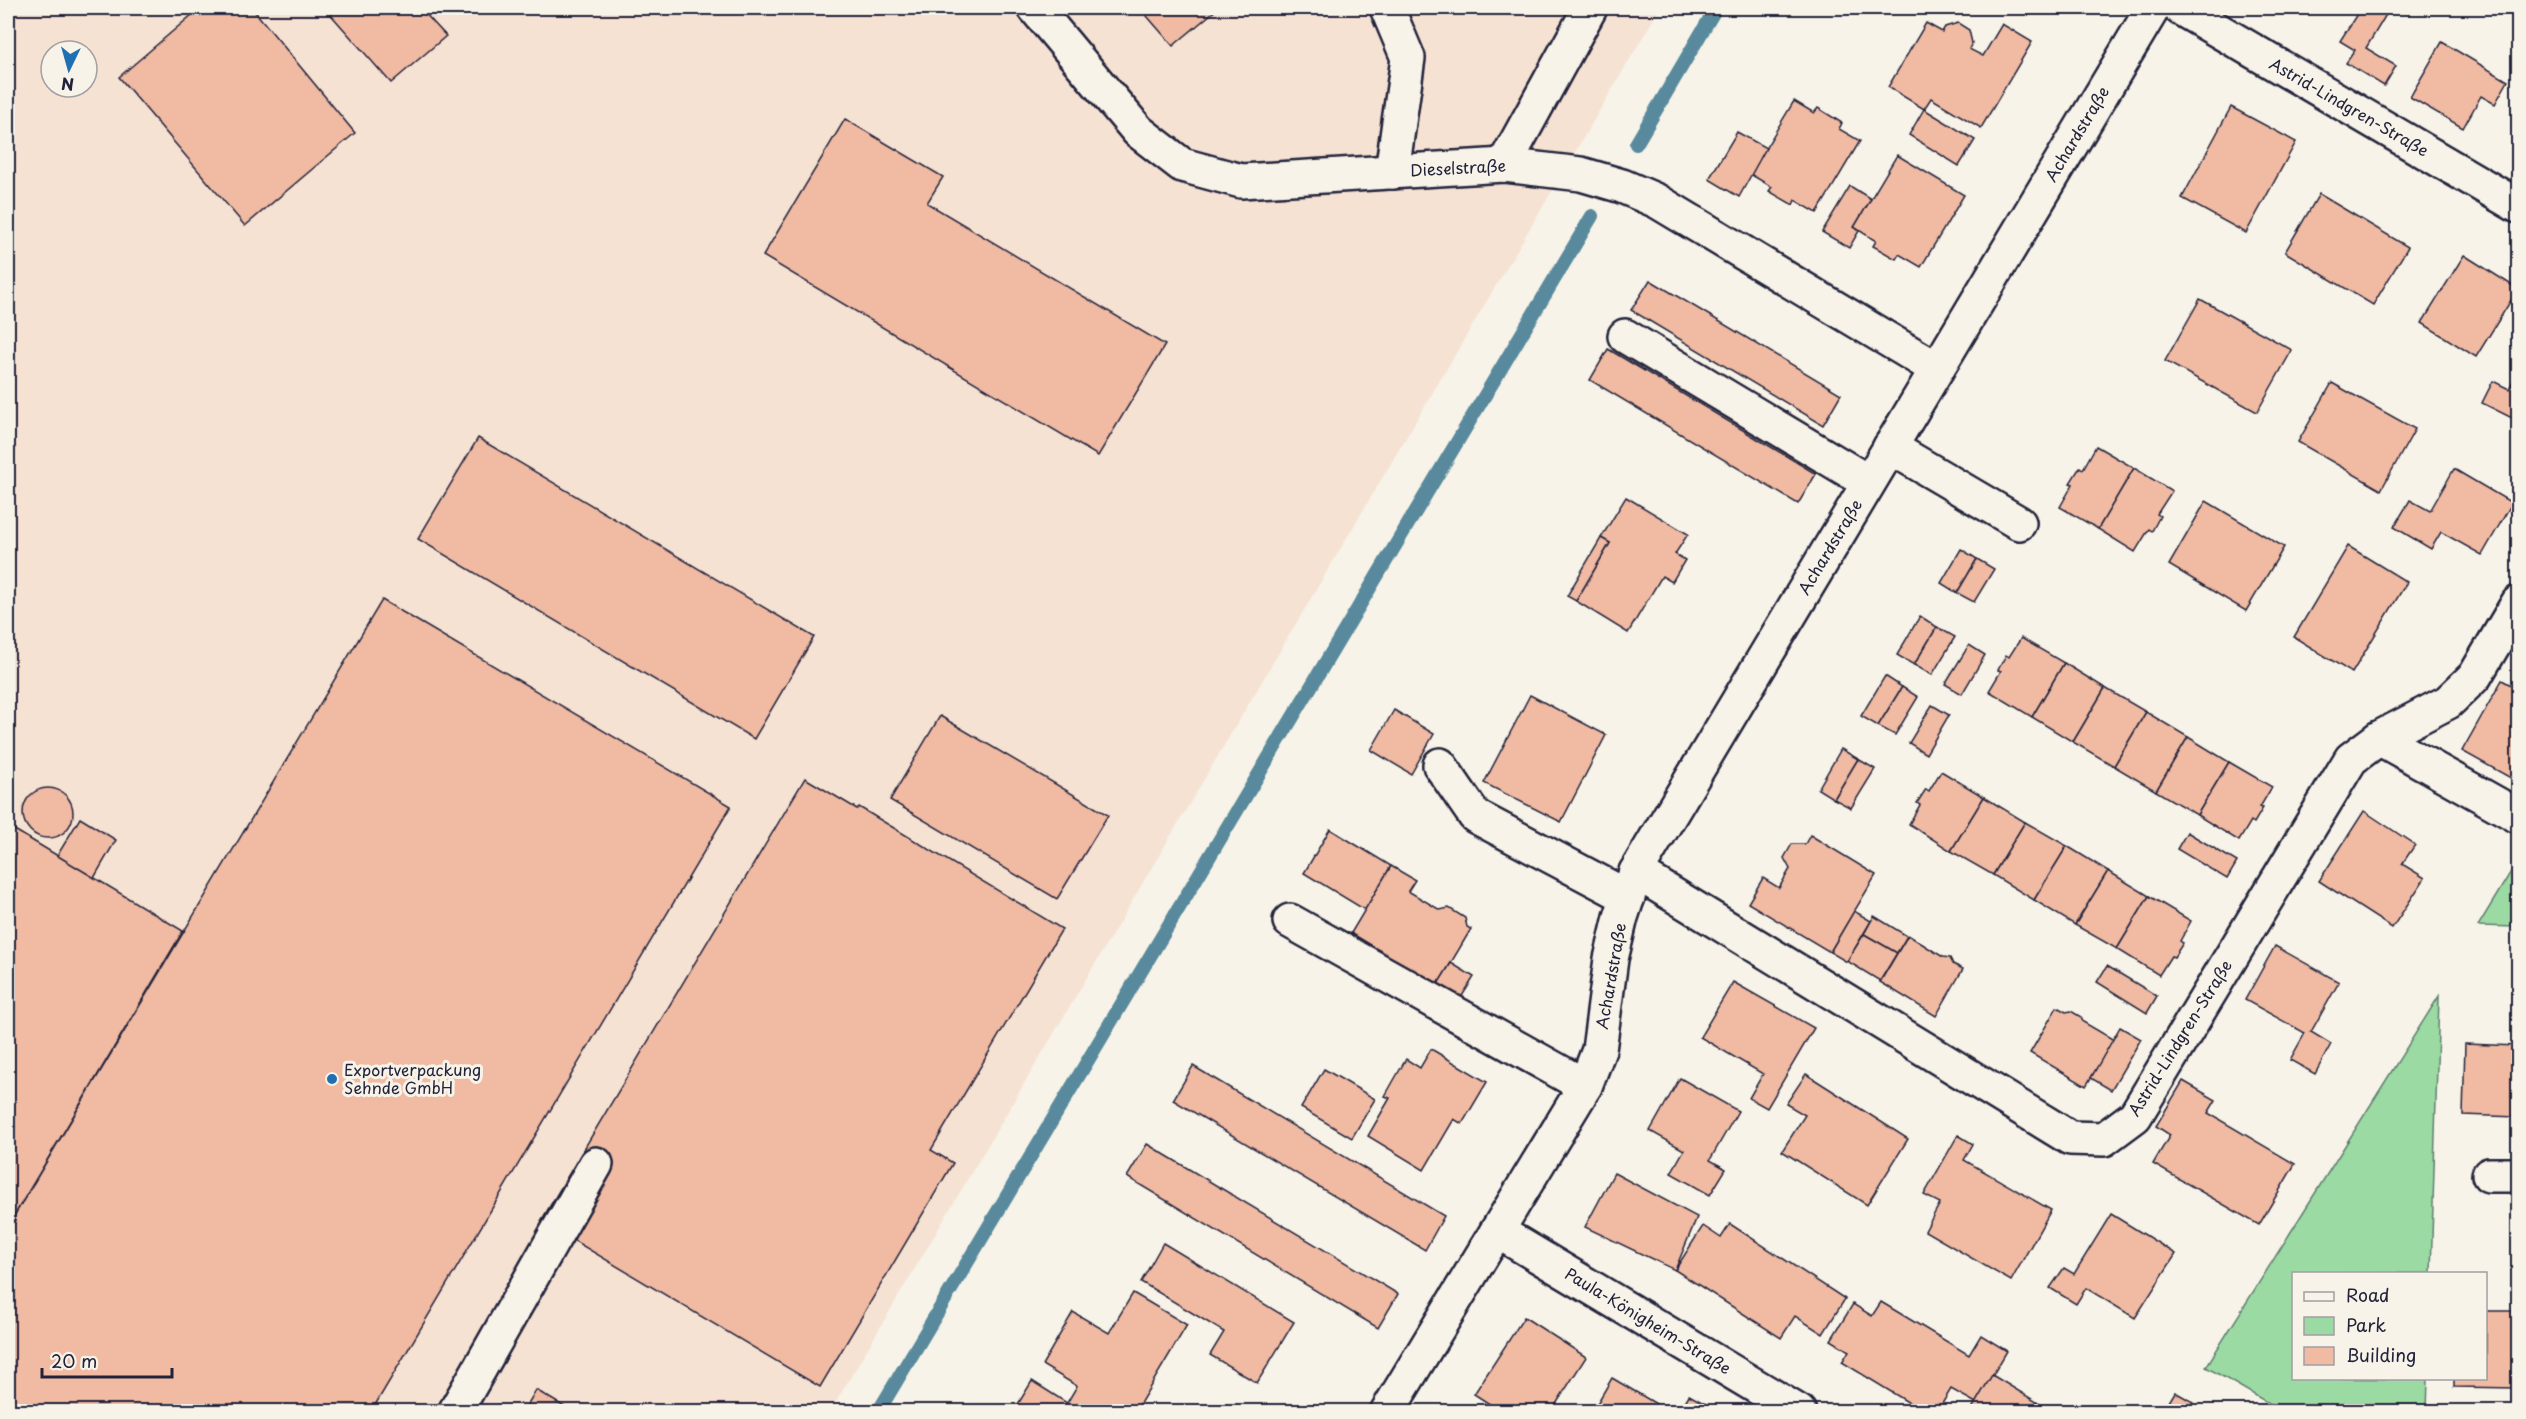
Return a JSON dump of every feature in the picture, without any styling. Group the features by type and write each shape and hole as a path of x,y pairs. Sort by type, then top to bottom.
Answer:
{"street":[{"name":"Dieselstraße","path":"1035,8 1138,131 1182,165 1241,181 1504,165 1581,174 1622,186 1657,201 1937,369"},
{"path":"1387,8 1408,57 1392,171"},
{"path":"1504,165 1590,8"},
{"name":"Achardstraße","path":"1387,1412 1585,1086 1599,1050 1611,959 1632,885 1869,482 2153,8"},
{"name":"Astrid-Lindgren-Straße","path":"2181,8 2518,206"},
{"path":"1625,336 1869,482"},
{"path":"1890,447 2019,523"},
{"name":"Astrid-Lindgren-Straße","path":"1440,765 1475,816 1632,885 2070,1138 2104,1139 2135,1116 2351,759 2379,738 2448,702 2475,676 2518,603"},
{"path":"2379,738 2518,816"},
{"path":"1290,921 1585,1086"},
{"path":"455,1412 596,1164"},
{"name":"Paula-Königheim-Straße","path":"1497,1231 1799,1412"}],"shaded area":[{"path":"8,8 1660,8 830,1412 8,1411"}],"green space":[{"path":"2518,860 2518,927 2478,926"},
{"path":"2439,996 2431,1272 2292,1272 2292,1380 2428,1380 2427,1411 2282,1411 2206,1367"}],"building":[{"path":"200,8 252,8 355,133 245,226 119,77"},
{"path":"325,8 420,8 446,36 391,83"},
{"path":"1140,8 1218,8 1173,46"},
{"path":"2345,8 2390,8 2366,48 2396,66 2384,86 2346,63 2355,50 2340,41 2357,14"},
{"path":"1926,23 1942,32 1945,27 1958,23 1969,30 1972,43 1969,49 1983,56 2002,24 2032,42 1981,128 1931,98 1924,109 1888,87"},
{"path":"2442,42 2508,81 2495,104 2481,96 2463,128 2410,97"},
{"path":"1794,101 1814,113 1818,108 1842,123 1839,129 1860,141 1817,213 1795,200 1793,205 1769,191 1772,187 1750,174"},
{"path":"2231,107 2296,142 2246,233 2182,198"},
{"path":"1924,109 1975,140 1959,166 1909,135"},
{"path":"845,119 943,177 927,203 1165,345 1098,456 763,256"},
{"path":"1737,132 1766,148 1739,197 1709,179"},
{"path":"1897,155 1964,195 1921,267 1899,254 1896,259 1873,246 1876,241 1854,227"},
{"path":"1850,186 1871,199 1854,227 1859,231 1849,248 1822,232"},
{"path":"2319,194 2408,247 2373,305 2285,252"},
{"path":"2464,255 2518,289 2476,357 2422,323"},
{"path":"1650,280 1841,394 1823,425 1631,310"},
{"path":"2200,299 2292,350 2257,412 2165,361"},
{"path":"1608,349 1816,474 1798,504 1590,380"},
{"path":"2518,370 2518,421 2482,403 2493,381 2509,389"},
{"path":"2332,383 2415,429 2381,490 2298,442"},
{"path":"478,438 814,637 754,739 418,539"},
{"path":"2096,446 2134,468 2098,529 2060,507 2073,484 2070,483 2080,467 2083,469"},
{"path":"2134,468 2172,491 2157,514 2160,516 2152,531 2149,529 2135,552 2098,529"},
{"path":"2454,469 2512,503 2482,555 2441,532 2431,549 2394,527 2410,500 2430,511"},
{"path":"1626,497 1688,534 1675,554 1685,560 1672,582 1662,576 1628,633 1576,601 1610,543 1601,538"},
{"path":"2206,501 2284,547 2246,611 2169,565"},
{"path":"1601,538 1610,543 1576,601 1567,596"},
{"path":"2348,546 2407,582 2352,673 2294,637"},
{"path":"1961,549 1977,559 1957,593 1941,583"},
{"path":"1977,559 1994,569 1974,602 1957,593"},
{"name":"Exportverpackung Sehnde GmbH","path":"382,600 731,806 371,1412 13,1412 8,1409 8,1226"},
{"path":"1920,616 1937,627 1914,665 1897,655"},
{"path":"1937,627 1955,637 1932,675 1914,665"},
{"path":"2021,638 2064,663 2032,717 1989,691 2001,671 1998,670 2006,655 2009,657"},
{"path":"1969,645 1985,655 1962,694 1945,684"},
{"path":"2064,663 2105,688 2073,742 2032,717"},
{"path":"1885,676 1902,687 1878,726 1861,716"},
{"path":"2502,680 2518,689 2518,782 2462,751"},
{"path":"1902,687 1918,697 1895,735 1878,726"},
{"path":"2105,688 2146,712 2114,766 2073,742"},
{"path":"1530,695 1606,735 1561,822 1484,783"},
{"path":"1932,705 1949,715 1926,754 1909,743"},
{"path":"1394,710 1434,734 1411,774 1371,750"},
{"path":"2146,712 2188,737 2156,791 2114,766"},
{"path":"940,716 1108,815 1057,899 890,800"},
{"path":"2188,737 2229,762 2197,815 2156,791"},
{"path":"1841,749 1858,759 1834,799 1818,789"},
{"path":"1858,759 1875,769 1851,808 1834,799"},
{"path":"2229,762 2272,787 2254,823 2251,821 2239,841 2197,815"},
{"path":"1941,771 1984,797 1951,851 1909,824 1920,805 1917,803 1926,789 1929,791"},
{"path":"805,778 857,809 859,807 1062,929 931,1150 953,1163 820,1387 541,1221"},
{"path":"48,788 66,795 73,813 66,831 48,838 30,831 23,813 30,795"},
{"path":"1984,797 2025,822 1993,875 1951,851"},
{"path":"2364,811 2415,845 2402,864 2425,878 2392,928 2319,881"},
{"path":"80,818 116,840 94,878 57,856"},
{"path":"2025,822 2067,846 2034,900 1993,875"},
{"path":"8,826 183,931 8,1226"},
{"path":"1330,829 1391,866 1365,910 1304,873"},
{"path":"2187,832 2237,862 2227,879 2177,849"},
{"path":"1810,835 1876,875 1830,952 1748,903 1763,878 1779,888 1790,869 1784,858 1792,844 1805,844"},
{"path":"2067,846 2108,871 2075,925 2034,900"},
{"path":"1391,866 1415,880 1408,891 1440,910 1449,908 1465,918 1467,927 1471,929 1436,988 1369,948 1371,945 1351,933"},
{"path":"2108,871 2149,896 2117,949 2075,925"},
{"path":"2149,896 2191,921 2180,941 2183,943 2159,975 2117,949"},
{"path":"1854,911 1871,921 1847,962 1830,952"},
{"path":"1874,916 1907,936 1897,953 1864,934"},
{"path":"1864,934 1897,953 1880,981 1847,961"},
{"path":"1908,935 1943,957 1950,958 1953,964 1963,969 1936,1016 1880,982"},
{"path":"2275,946 2339,982 2311,1032 2331,1044 2315,1074 2290,1060 2305,1033 2245,1000"},
{"path":"1451,963 1474,977 1459,1001 1436,987"},
{"path":"2107,966 2157,996 2147,1013 2097,982"},
{"path":"1733,982 1814,1028 1767,1108 1749,1098 1763,1074 1700,1037"},
{"path":"2057,1007 2066,1012 2071,1011 2081,1017 2083,1022 2114,1040 2086,1086 2030,1053"},
{"path":"2120,1027 2141,1039 2111,1090 2091,1078"},
{"path":"2465,1044 2518,1046 2518,1117 2463,1115"},
{"path":"1431,1049 1487,1082 1462,1124 1454,1119 1424,1170 1368,1136 1390,1098 1385,1096 1406,1059 1420,1068"},
{"path":"1193,1066 1444,1216 1425,1250 1173,1100"},
{"path":"1324,1069 1375,1099 1352,1138 1301,1108"},
{"path":"1806,1074 1908,1139 1867,1205 1782,1151 1805,1115 1786,1104"},
{"path":"1680,1078 1738,1111 1710,1160 1726,1169 1710,1195 1671,1173 1684,1150 1650,1131"},
{"path":"2183,1081 2216,1100 2208,1113 2295,1164 2259,1225 2153,1164 2170,1135 2156,1126"},
{"path":"1958,1135 1973,1144 1964,1160 2051,1210 2011,1281 1925,1231 1940,1203 1924,1195"},
{"path":"1147,1144 1398,1294 1378,1328 1127,1177"},
{"path":"1614,1173 1697,1217 1675,1270 1585,1227"},
{"path":"2111,1214 2176,1254 2135,1318 2086,1288 2076,1304 2050,1288 2064,1268 2074,1274"},
{"path":"1730,1224 1845,1299 1823,1334 1795,1316 1781,1338 1675,1270 1703,1226 1721,1238"},
{"path":"1163,1243 1294,1322 1257,1383 1210,1355 1224,1332 1141,1282"},
{"path":"1133,1293 1187,1325 1135,1412 1069,1412 1064,1408 1077,1386 1042,1365 1073,1312 1109,1333"},
{"path":"1881,1302 1969,1355 1981,1335 2007,1351 1976,1403 1951,1389 1937,1412 1924,1412 1842,1362 1849,1351 1831,1340 1853,1304 1872,1316"},
{"path":"2487,1311 2518,1311 2518,1388 2454,1387 2454,1380 2487,1380"},
{"path":"1524,1317 1586,1357 1551,1412 1502,1412 1474,1394"},
{"path":"1992,1375 2053,1412 1970,1412"},
{"path":"1612,1378 1670,1412 1592,1412"},
{"path":"1032,1381 1067,1403 1064,1408 1069,1412 1030,1412 1018,1404"},
{"path":"536,1390 573,1412 523,1412"},
{"path":"2175,1392 2193,1402 2187,1412 2163,1412"},
{"path":"1689,1395 1713,1408 1711,1412 1679,1412"}],"waterway":[{"path":"1636,144 1716,8"},
{"path":"878,1412 1592,216"}],"place":[{"name":"Exportverpackung Sehnde GmbH","path":"332,1079"}]}
